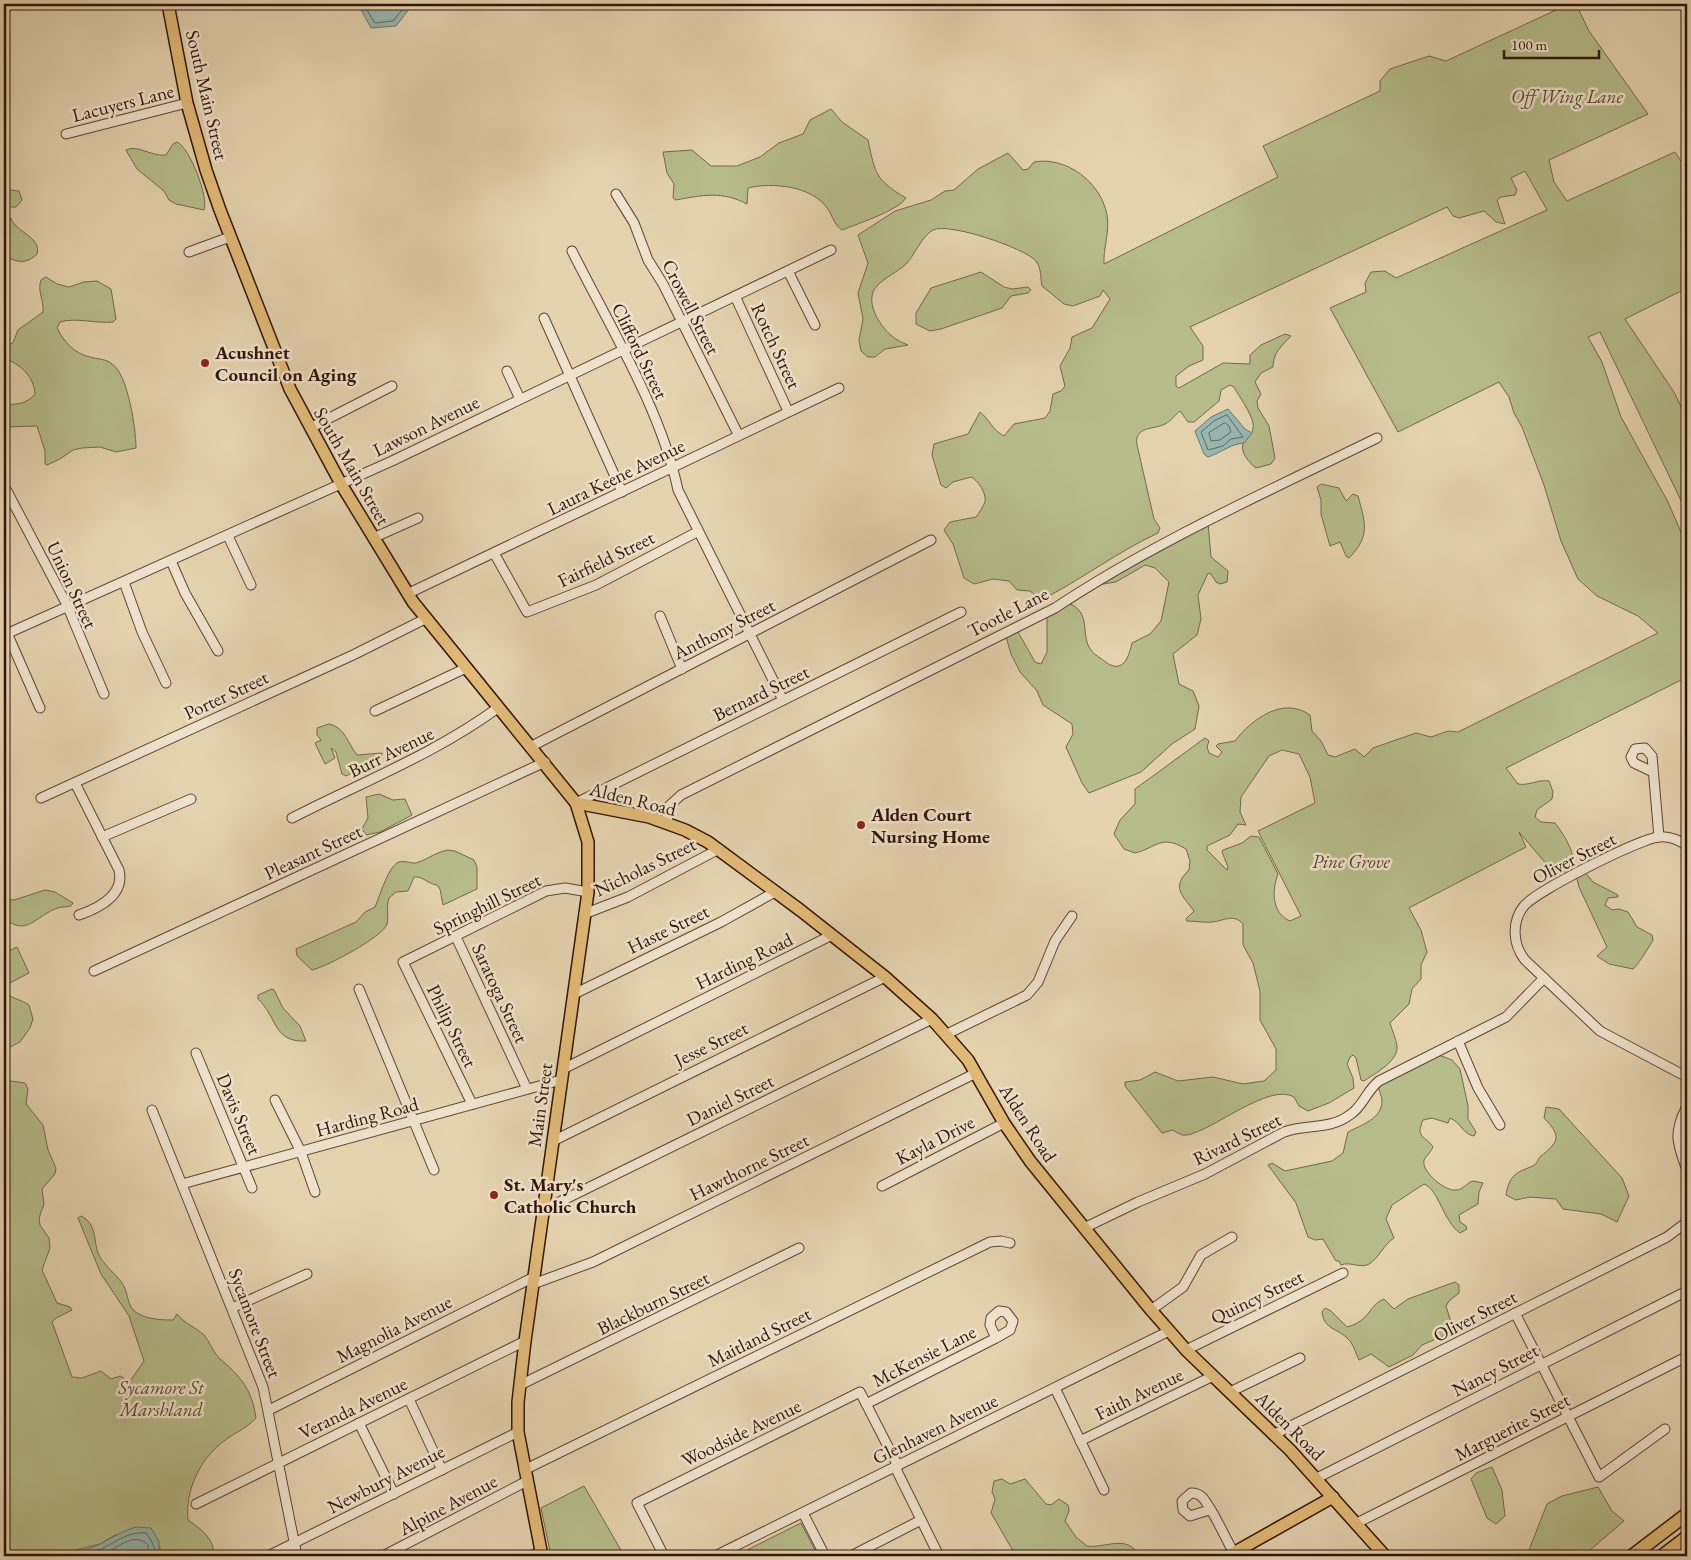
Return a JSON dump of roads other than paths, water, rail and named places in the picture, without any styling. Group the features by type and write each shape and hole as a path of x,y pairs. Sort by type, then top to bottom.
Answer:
{"highway":[{"path":"1632,1556 1687,1514"},
{"path":"1662,1556 1687,1537"}],"main road":[{"name":"South Main Street","path":"168,4 187,103 208,177 279,364 310,428 407,594 425,619 532,746 576,803 587,837"},
{"name":"Alden Road","path":"576,803 640,814 698,836 719,849 832,935 885,977 932,1018 947,1034 976,1073 1004,1123 1030,1161 1151,1310 1186,1350 1275,1434 1357,1523 1382,1555"},
{"name":"Main Street","path":"537,1555 518,1432 520,1385 588,892 589,864 587,837"},
{"path":"1231,1555 1333,1497"}],"street":[{"name":"Lacuyers Lane","path":"66,134 187,103"},
{"name":"Crowell Street","path":"616,194 634,223 648,260 663,284 738,434"},
{"path":"189,252 230,237"},
{"name":"Clifford Street","path":"572,250 649,403 673,468 678,490 697,532 748,635 783,700"},
{"name":"Lawson Avenue","path":"5,631 124,582 341,484 831,250"},
{"path":"788,271 815,325"},
{"name":"Rotch Street","path":"735,296 788,410"},
{"path":"544,318 622,492"},
{"path":"507,371 520,398"},
{"path":"310,428 392,386"},
{"name":"Laura Keene Avenue","path":"407,594 673,468 788,410 839,388"},
{"name":"Tootle Lane","path":"667,823 669,806 681,795 1055,608 1098,579 1182,534 1377,438"},
{"name":"Union Street","path":"7,491 67,605 104,694"},
{"path":"373,538 418,518"},
{"name":"Fairfield Street","path":"494,553 527,612 596,585 697,532"},
{"path":"228,536 251,585"},
{"name":"Anthony Street","path":"532,746 931,540"},
{"path":"171,560 185,593 218,651"},
{"path":"124,582 142,632 166,682"},
{"name":"Bernard Street","path":"576,803 961,612"},
{"path":"660,616 682,669"},
{"name":"Porter Street","path":"41,798 75,784 425,619"},
{"path":"5,631 40,708"},
{"path":"375,711 466,668"},
{"name":"Burr Avenue","path":"292,818 429,752 465,732 499,707"},
{"name":"Pleasant Street","path":"94,972 545,762"},
{"path":"1653,772 1659,837 1673,839 1687,846"},
{"path":"75,784 121,879 117,890 108,900 98,908 79,915"},
{"path":"102,837 191,799"},
{"name":"Oliver Street","path":"1659,837 1640,842 1539,894 1524,906 1516,924 1518,946 1525,960 1600,1031 1687,1077"},
{"name":"Nicholas Street","path":"584,914 628,897 719,849"},
{"name":"Springhill Street","path":"403,962 554,888 588,892"},
{"name":"Haste Street","path":"574,994 721,922 776,892"},
{"path":"947,1034 1027,995 1038,982 1054,940 1072,916"},
{"name":"Harding Road","path":"182,1184 527,1089 562,1074 832,935"},
{"name":"Saratoga Street","path":"456,937 527,1089"},
{"name":"Philip Street","path":"403,962 472,1104"},
{"name":"Jesse Street","path":"553,1141 885,977"},
{"name":"Rivard Street","path":"1084,1228 1138,1202 1205,1174 1284,1132 1296,1128 1323,1127 1338,1122 1354,1112 1371,1088 1379,1081 1510,1014 1544,978"},
{"path":"359,989 434,1170"},
{"name":"Daniel Street","path":"543,1210 932,1018"},
{"path":"1458,1041 1478,1088 1500,1125"},
{"name":"Davis Street","path":"196,1053 252,1188"},
{"name":"Hawthorne Street","path":"534,1280 593,1262 976,1073"},
{"path":"275,1100 301,1152 315,1192"},
{"path":"1687,1106 1679,1122 1677,1134 1679,1148 1687,1170"},
{"name":"Sycamore Street","path":"152,1110 257,1370 269,1410 298,1556"},
{"name":"Kayla Drive","path":"882,1186 1004,1123"},
{"name":"Oliver Street","path":"1275,1434 1668,1237 1687,1222"},
{"path":"1151,1310 1183,1287 1201,1255 1232,1237"},
{"name":"Maitland Street","path":"524,1470 990,1242 1001,1241 1010,1243"},
{"name":"Blackburn Street","path":"520,1385 799,1248"},
{"name":"Quincy Street","path":"1186,1350 1342,1273"},
{"path":"232,1308 307,1274"},
{"name":"Magnolia Avenue","path":"269,1410 534,1280"},
{"name":"Nancy Street","path":"1316,1478 1687,1291"},
{"path":"1516,1313 1599,1477 1665,1429"},
{"name":"Glenhaven Avenue","path":"715,1556 1170,1331"},
{"name":"McKensie Lane","path":"866,1404 996,1338"},
{"name":"Veranda Avenue","path":"196,1504 525,1341"},
{"path":"1230,1392 1300,1358"},
{"name":"Marguerite Street","path":"1357,1523 1682,1359"},
{"name":"Faith Avenue","path":"1080,1441 1213,1376"},
{"path":"1055,1388 1104,1490"},
{"name":"Woodside Avenue","path":"664,1556 637,1503 860,1392 866,1404"},
{"path":"409,1399 442,1470"},
{"path":"866,1404 939,1556"},
{"path":"359,1424 394,1494"},
{"name":"Newbury Avenue","path":"268,1556 518,1432"},
{"name":"Alpine Avenue","path":"383,1556 527,1481"},
{"path":"1209,1510 1231,1555"},
{"path":"803,1513 825,1556"},
{"path":"851,1556 921,1520"}],"water":[{"path":"358,4 413,4 396,26 371,28"},
{"path":"1228,409 1245,429 1252,433 1244,443 1234,445 1208,457 1204,454 1195,431 1211,417"},
{"path":"4,1505 8,1519 5,1551 7,1556 4,1556"},
{"path":"136,1527 151,1528 159,1542 159,1556 62,1556 96,1546"}],"place":[{"name":"Acushnet Council on Aging","path":"205,363"},
{"name":"Alden Court Nursing Home","path":"861,825"},
{"name":"St. Mary's Catholic Church","path":"494,1195"}],"park label":[{"name":"Off Wing Lane","path":"1567,96"},
{"name":"Pine Grove","path":"1351,861"},
{"name":"Sycamore St Marshland","path":"161,1398"}]}
